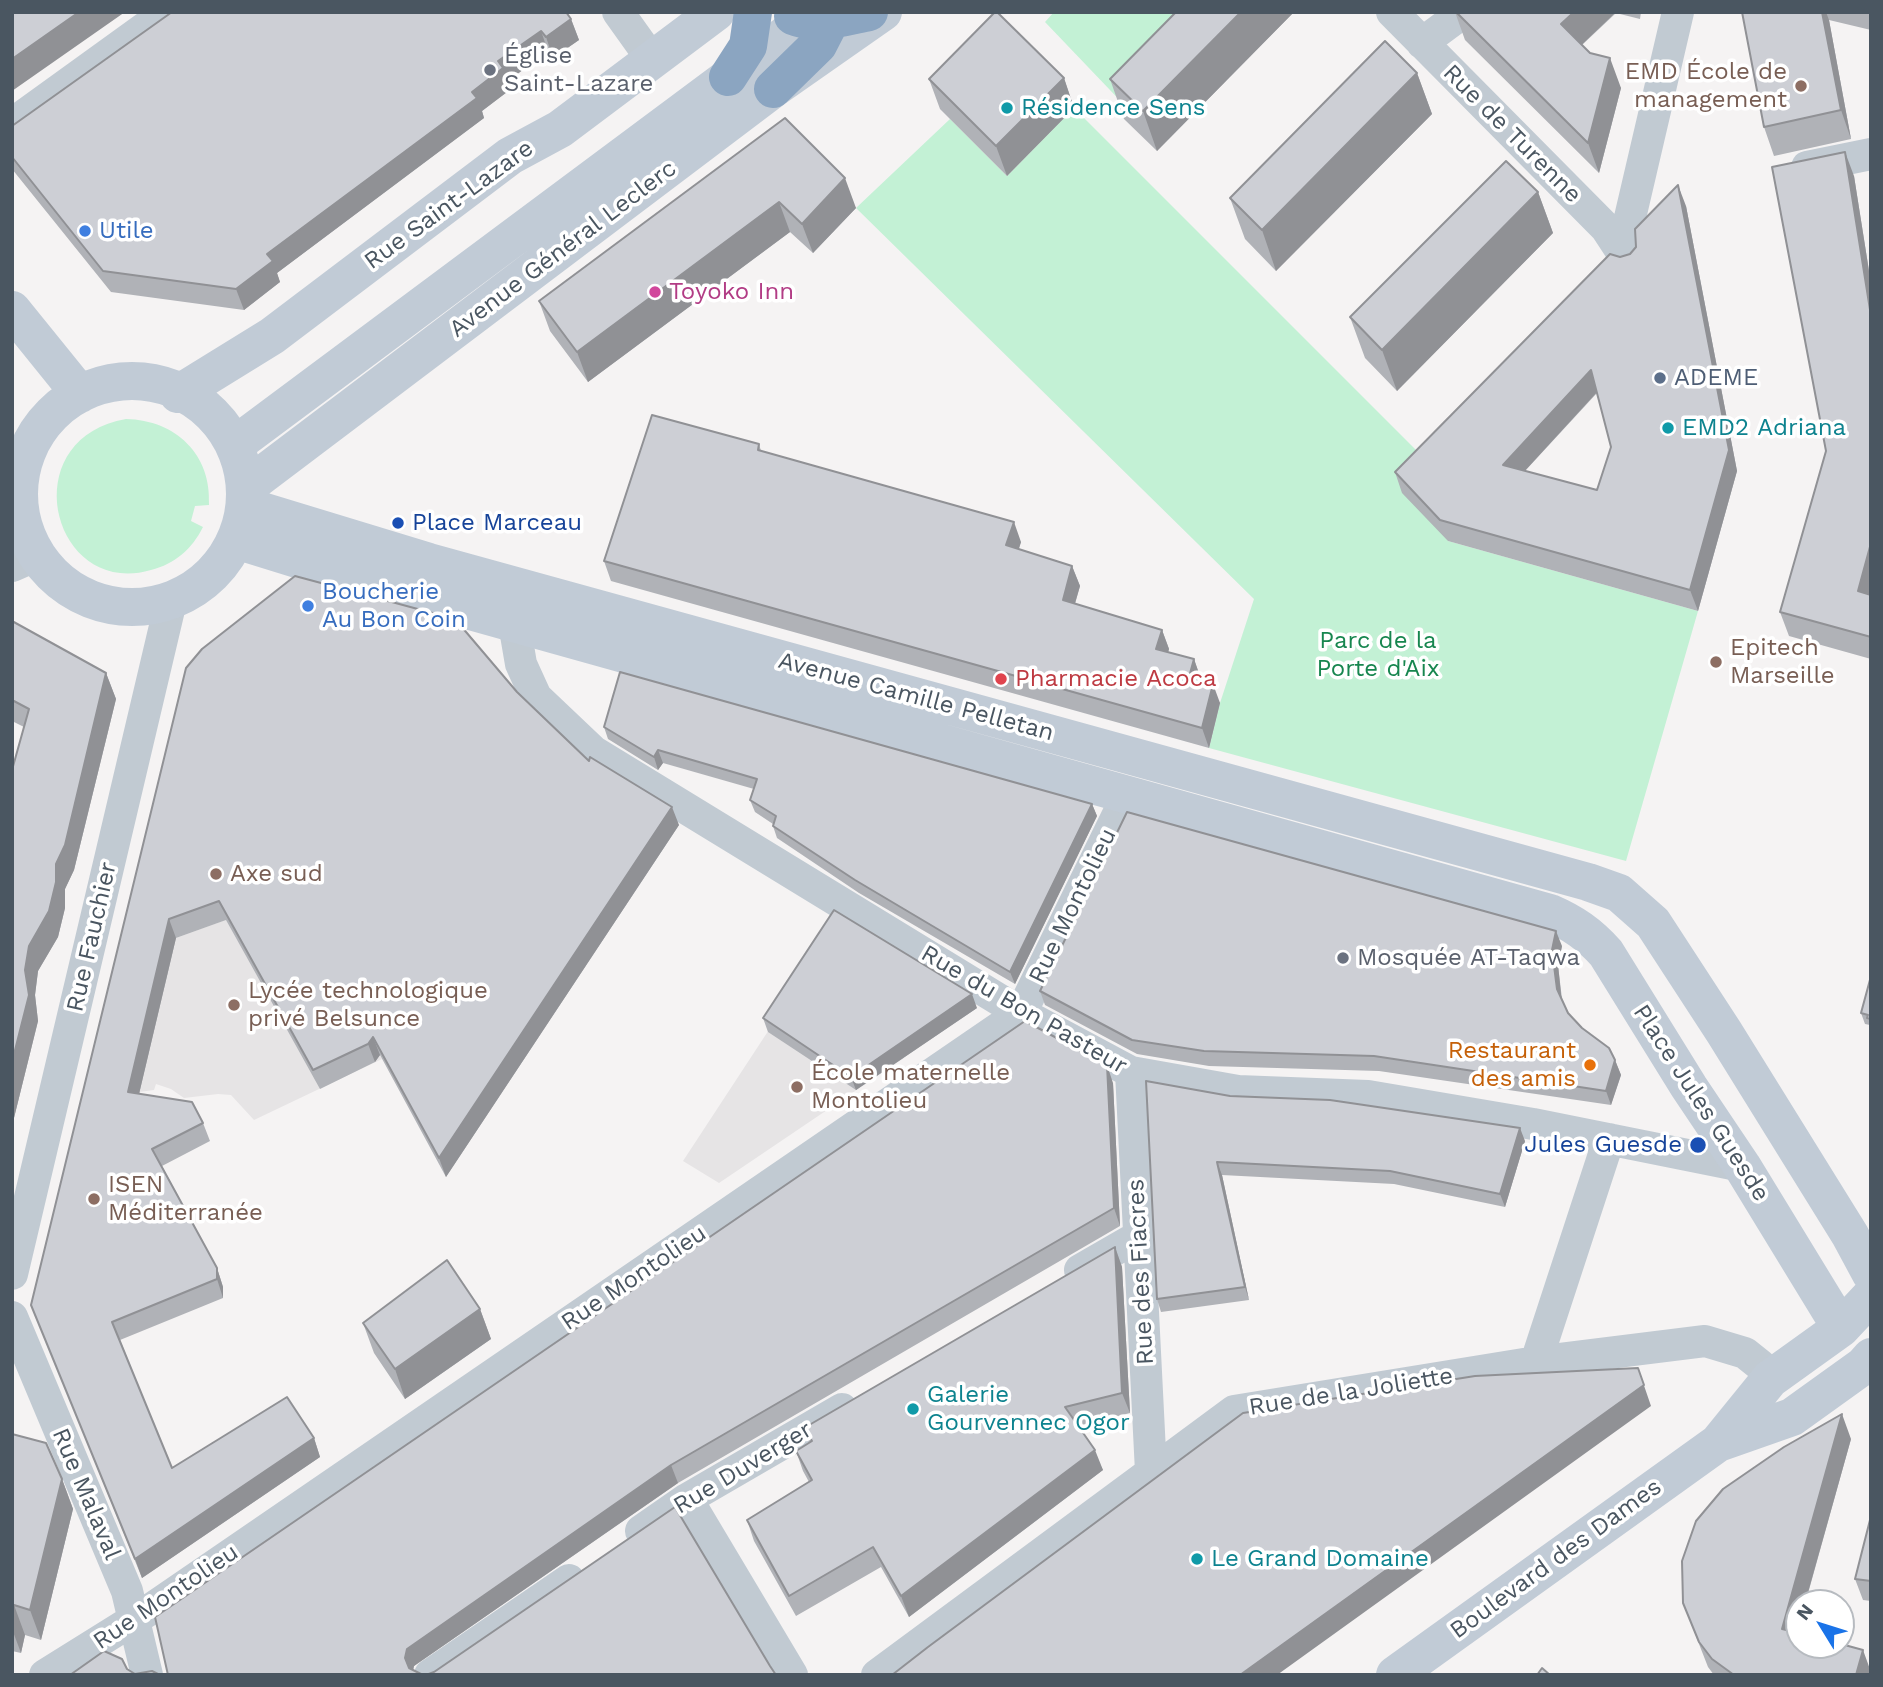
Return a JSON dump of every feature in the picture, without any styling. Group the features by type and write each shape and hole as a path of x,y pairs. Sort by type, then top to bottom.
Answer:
{"highway":[{"path":"728,77 748,46 753,12"},
{"path":"773,89 818,45 825,16"}],"street":[{"path":"12,124 167,12"},
{"path":"618,12 664,52"},
{"name":"Rue Saint-Lazare","path":"178,394 272,336 510,156 560,129 716,12"},
{"name":"Avenue Général Leclerc","path":"242,511 773,89 883,12"},
{"name":"Rue de Turenne","path":"1392,12 1606,228 1625,256 1678,12"},
{"path":"1422,43 1464,12"},
{"name":"Avenue Général Leclerc","path":"236,444 728,77 825,16"},
{"path":"1777,174 1871,154"},
{"path":"12,310 80,394"},
{"path":"127,381 153,384 178,394 192,398 216,418 236,444 242,511 219,567 196,588 171,601 130,608 93,601 25,560 17,468 42,425 59,407 80,394 127,381"},
{"name":"Avenue Camille Pelletan","path":"242,511 514,624 1550,913 1572,923"},
{"name":"Avenue Camille Pelletan","path":"242,511 1588,882 1619,893 1653,923 1745,1066 1856,1245 1871,1274"},
{"name":"Rue Fauchier","path":"12,1274 171,601"},
{"name":"Rue du Bon Pasteur","path":"514,624 521,664 536,696 594,752 1021,1013 1131,1072 1238,1091 1368,1096 1742,1166"},
{"name":"Rue Montolieu","path":"45,1675 134,1620 1021,1013 1127,796"},
{"name":"Place Jules Guesde","path":"1572,923 1606,953 1689,1087 1742,1166 1841,1328"},
{"name":"Rue des Fiacres","path":"1131,1072 1150,1472"},
{"path":"1536,1362 1609,1139"},
{"path":"1056,1284 1139,1236"},
{"path":"1868,1367 1841,1328 1871,1296"},
{"name":"Rue Malaval","path":"12,1317 127,1591 147,1675"},
{"name":"Boulevard des Dames","path":"1395,1675 1718,1443 1770,1379 1841,1328"},
{"name":"Rue de la Joliette","path":"877,1675 1234,1411 1536,1362 1705,1341 1745,1353 1760,1365 1770,1379"},
{"name":"Boulevard des Dames","path":"1718,1443 1792,1417 1868,1367"},
{"name":"Rue Duverger","path":"430,1675 687,1499 865,1395"},
{"path":"687,1499 792,1675"}],"shaded area":[{"name":"Lycée technologique privé Belsunce","path":"294,895 382,1059 254,1120 231,1095 184,1098 171,1089 156,1084 154,1090 139,1092 135,1110 129,951 176,938"},
{"name":"École maternelle Montolieu","path":"797,987 904,1058 719,1183 683,1161"}],"green space":[{"path":"1054,12 1209,12 1131,112 1045,22"},
{"name":"Parc de la Porte d'Aix","path":"1074,108 1430,464 1448,541 1698,611 1626,861 1209,748 1220,703 1254,599 856,208 950,119 1007,176"},
{"path":"126,419 160,426 175,433 187,444 204,471 209,505 195,506 191,521 203,527 194,542 175,560 151,570 117,573 89,561 70,540 59,513 58,483 68,455 90,432"}],"building":[{"path":"12,12 79,12 12,59"},
{"path":"172,12 566,12 571,19 546,37 541,31 498,61 503,68 472,92 477,98 267,254 273,261 236,289 103,271 12,157 12,126"},
{"path":"995,12 1064,78 996,146 929,79"},
{"path":"1176,12 1241,12 1143,111 1110,79"},
{"path":"1456,12 1574,12 1561,24 1590,53 1610,58 1588,143"},
{"name":"EMD École de management","path":"1742,12 1822,12 1841,110 1764,127"},
{"path":"1385,41 1417,73 1262,230 1230,198"},
{"path":"785,118 845,178 802,224 779,202 577,352 539,301"},
{"path":"1845,152 1871,316 1871,543 1858,591 1871,595 1871,637 1780,612 1826,451 1772,167"},
{"path":"1506,161 1538,192 1382,350 1350,317"},
{"name":"EMD2 Adriana","path":"1678,185 1729,450 1690,590 1440,520 1395,472 1610,254 1620,257 1630,254 1636,247 1635,229","holes":["1591,370 1611,447 1597,490 1503,465"]},
{"path":"652,415 759,444 758,450 1014,522 1006,545 1072,566 1063,600 1162,630 1156,649 1194,659 1189,677 1213,684 1202,728 604,561"},
{"path":"295,576 455,619 517,692 589,761 590,757 672,807 439,1158 373,1037 368,1044 313,1070 219,901 169,919 128,1092 192,1102 203,1123 152,1149 217,1268 217,1279 112,1322 172,1468 287,1397 314,1438 135,1559 31,1305 186,668 202,649"},
{"path":"12,621 106,673 65,845 56,864 56,882 49,911 29,946 25,970 29,995 12,1062 12,770 29,709 12,700"},
{"path":"620,672 1092,804 1010,972 855,880 773,826 776,816 750,800 757,779 658,750 654,757 604,727"},
{"path":"1127,812 1556,931 1552,950 1557,989 1568,1013 1582,1028 1609,1048 1615,1060 1606,1091 1374,1056 1204,1051 1132,1040 1040,991"},
{"path":"834,910 972,994 851,1077 763,1018"},
{"path":"1871,976 1871,1019 1861,1013"},
{"path":"1025,1021 1107,1065 1114,1208 671,1465 407,1649 405,1658 409,1668 423,1675 168,1675 155,1617"},
{"path":"1146,1081 1230,1096 1330,1100 1520,1128 1500,1194 1390,1171 1217,1162 1245,1287 1157,1299"},
{"path":"1115,1247 1122,1393 1065,1407 1095,1450 901,1596 873,1547 789,1596 747,1520 812,1480 796,1451 812,1441 804,1428"},
{"path":"447,1260 480,1309 395,1369 363,1323"},
{"path":"1638,1368 1644,1385 1240,1675 892,1675 1243,1413 1475,1376"},
{"path":"1842,1414 1793,1589 1785,1589 1785,1618 1782,1629 1785,1630 1785,1659 1855,1659 1855,1648 1863,1650 1856,1675 1734,1675 1712,1659 1699,1642 1683,1603 1682,1561 1696,1521 1723,1489 1784,1447"},
{"path":"12,1434 46,1443 62,1479 30,1610 14,1605 12,1613"},
{"path":"675,1507 776,1675 426,1675 434,1672"},
{"path":"1871,1516 1871,1581 1855,1579"},
{"path":"104,1651 122,1659 127,1669 135,1674 152,1671 160,1675 70,1675"},
{"path":"1542,1668 1550,1675 1537,1675"}],"place":[{"name":"Église Saint-Lazare","path":"490,70"},
{"name":"EMD École de management","path":"1801,86"},
{"name":"Résidence Sens","path":"1007,108"},
{"name":"Utile","path":"85,231"},
{"name":"Toyoko Inn","path":"655,292"},
{"name":"ADEME","path":"1660,378"},
{"name":"EMD2 Adriana","path":"1668,428"},
{"name":"Place Marceau","path":"398,523"},
{"name":"Boucherie Au Bon Coin","path":"308,606"},
{"name":"Epitech Marseille","path":"1716,662"},
{"name":"Pharmacie Acoca","path":"1001,679"},
{"name":"Axe sud","path":"216,874"},
{"name":"Mosquée AT-Taqwa","path":"1343,958"},
{"name":"Lycée technologique privé Belsunce","path":"234,1005"},
{"name":"Restaurant des amis","path":"1590,1065"},
{"name":"École maternelle Montolieu","path":"797,1087"},
{"name":"Jules Guesde","path":"1698,1145"},
{"name":"ISEN Méditerranée","path":"94,1199"},
{"name":"Galerie Gourvennec Ogor","path":"913,1409"},
{"name":"Le Grand Domaine","path":"1197,1559"}]}
